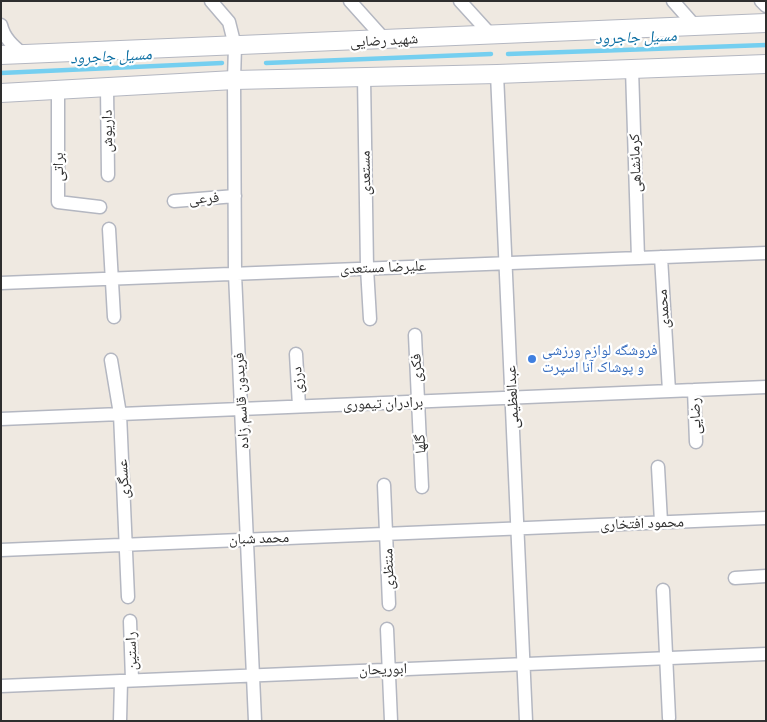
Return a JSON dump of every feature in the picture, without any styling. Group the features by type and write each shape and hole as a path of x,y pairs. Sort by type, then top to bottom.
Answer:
{"main road":[{"name":"شهید رضایی","path":"1,55 766,23"},
{"path":"1,93 234,80 497,74 766,64"}],"street":[{"name":"فریدون قاسم زاده","path":"211,1 229,22 235,46 235,274 255,721"},
{"path":"350,1 384,40"},
{"path":"460,1 491,35"},
{"path":"673,1 695,26"},
{"path":"761,1 766,6"},
{"path":"1,25 11,44 23,54"},
{"name":"کرمانشاهی","path":"632,69 638,258"},
{"name":"عبدالعظیمی","path":"497,74 526,721"},
{"name":"مستعدی","path":"364,77 366,268 370,319"},
{"name":"داریوش","path":"107,87 108,175"},
{"name":"براتی","path":"58,90 58,202 100,207"},
{"name":"فرعی","path":"174,201 235,196"},
{"path":"109,229 114,317"},
{"name":"علیرضا مستعدی","path":"1,283 766,253"},
{"name":"محمدی","path":"661,257 669,391"},
{"name":"فکری","path":"415,335 418,402"},
{"name":"درزی","path":"296,354 298,406"},
{"name":"عسگری","path":"111,360 120,414 128,597"},
{"name":"برادران تیموری","path":"1,419 766,387"},
{"name":"رضایی","path":"694,390 696,442"},
{"name":"گلها","path":"418,402 422,487"},
{"path":"658,467 661,522"},
{"name":"منتظری","path":"384,485 390,604"},
{"name":"محمود افتخاری","path":"517,528 766,518"},
{"name":"محمد شبان","path":"1,550 247,538 517,528"},
{"path":"735,578 766,576"},
{"path":"663,590 669,718"},
{"name":"راستین","path":"120,721 126,680 130,621"},
{"path":"387,628 391,721"},
{"name":"ابوریحان","path":"1,686 766,654"}],"waterway":[{"name":"مسیل جاجرود","path":"508,54 766,45"},
{"name":"مسیل جاجرود","path":"266,63 491,54"},
{"name":"مسیل جاجرود","path":"1,73 222,63"}],"place":[{"name":"فروشگه لوازم ورزشی و پوشاک آنا اسپرت","path":"532,359"}]}
